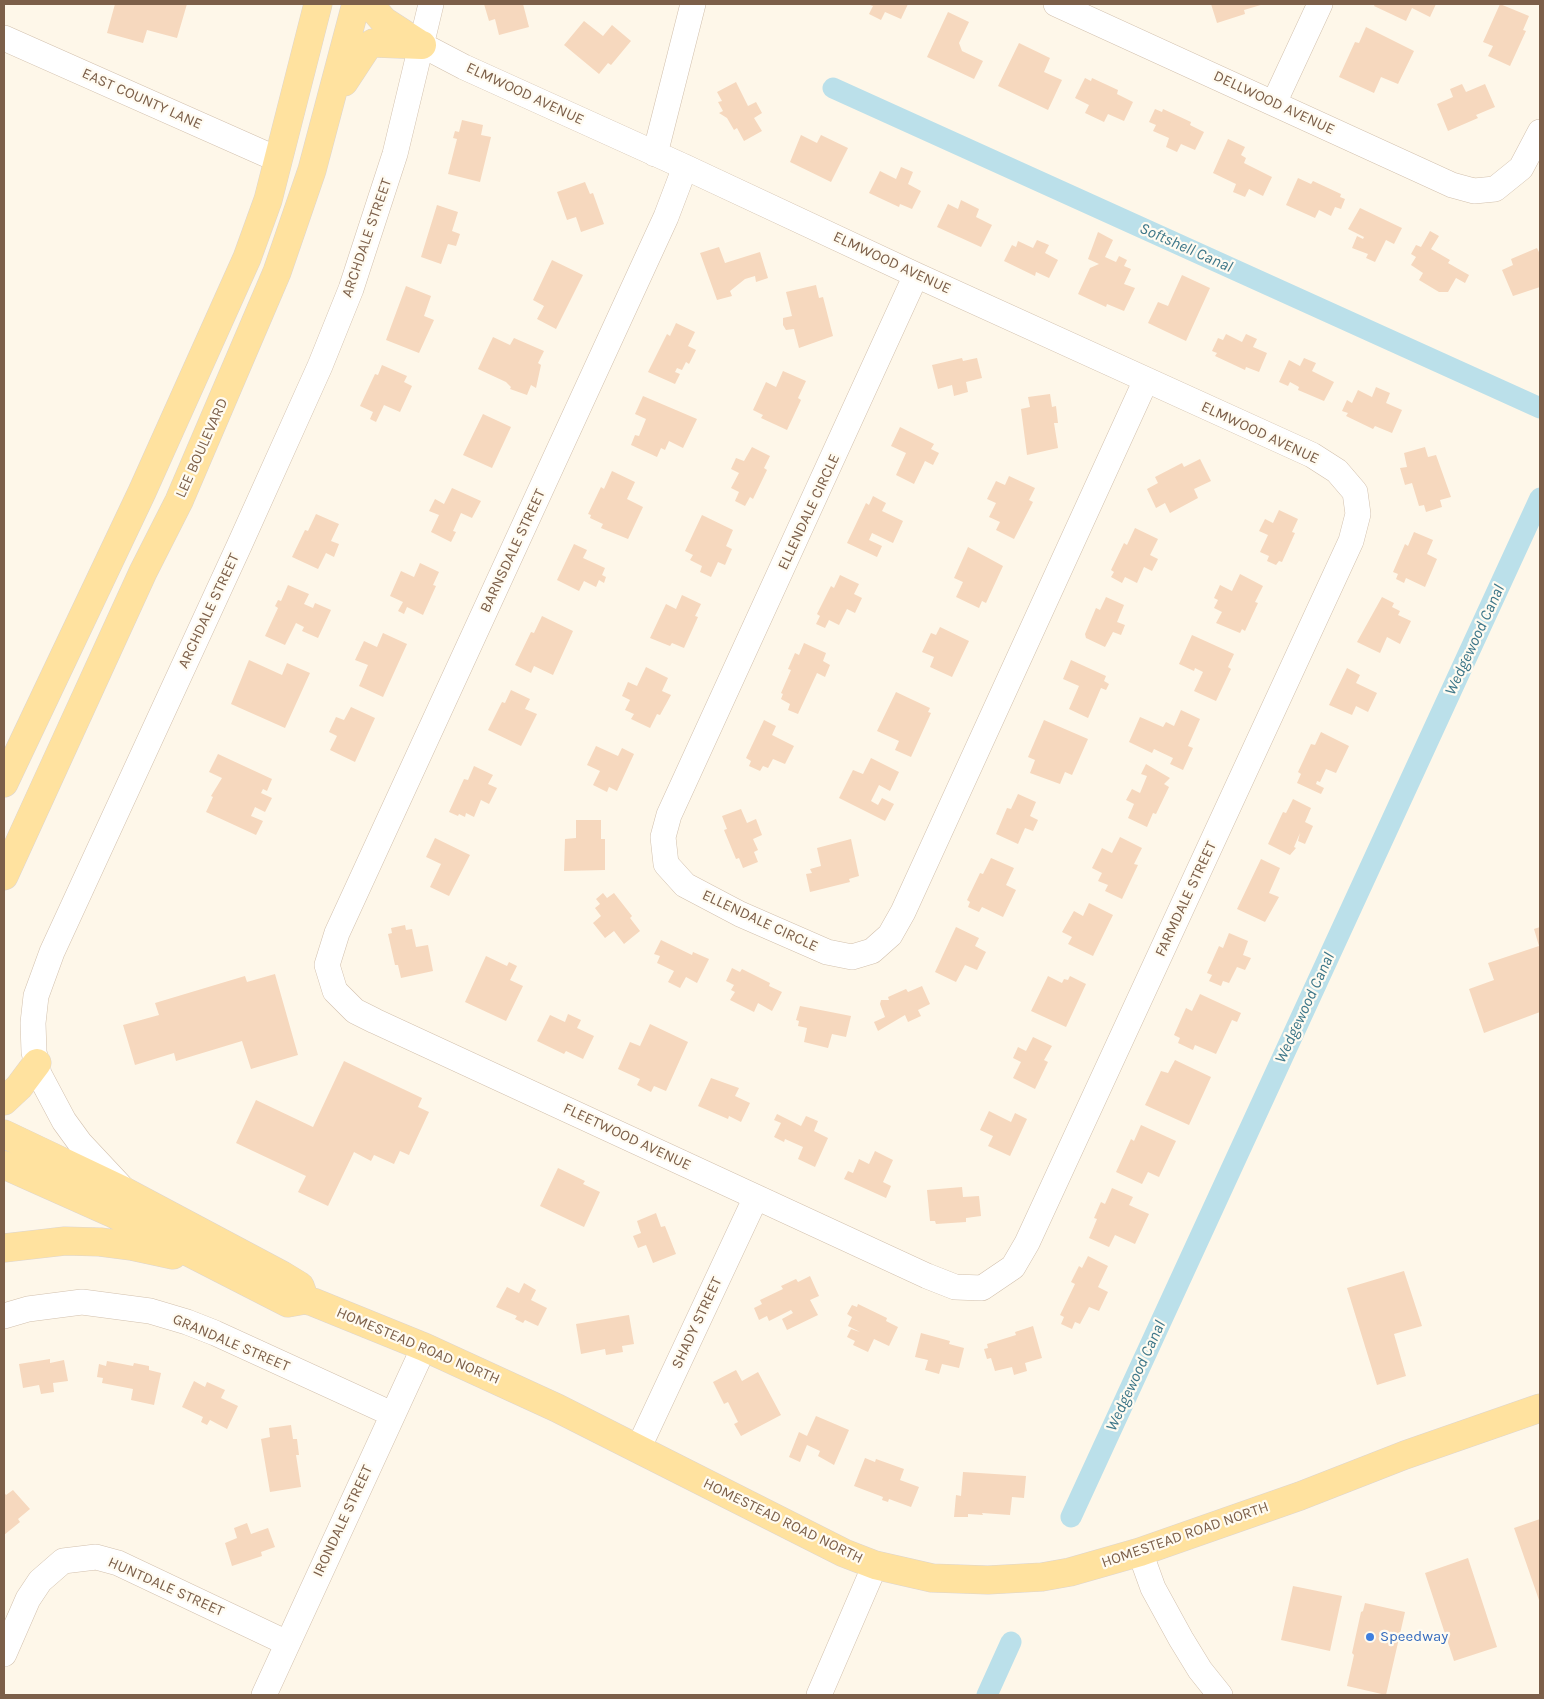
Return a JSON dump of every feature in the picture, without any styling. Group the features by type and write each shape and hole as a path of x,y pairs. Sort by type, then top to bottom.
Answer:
{"main road":[{"path":"4,783 131,516 247,258 268,200 318,4"},
{"name":"LEE BOULEVARD","path":"4,876 143,572 179,501 277,272 312,170 356,4"},
{"path":"369,4 384,21 422,45"},
{"path":"331,103 367,47 384,42 422,45"},
{"path":"279,160 312,170"},
{"path":"102,662 104,618 130,559 135,541 138,525 131,516"},
{"path":"4,1101 19,1087 36,1063"},
{"path":"4,1134 126,1192 282,1275 300,1286 305,1300"},
{"name":"HOMESTEAD ROAD NORTH","path":"4,1166 114,1214 288,1303 305,1300 313,1302 424,1347 557,1408 844,1553 875,1565 932,1578 988,1580 1070,1572 1140,1552 1540,1408"},
{"path":"4,1248 65,1241 100,1242 166,1253 196,1264 225,1271"}],"street":[{"name":"ARCHDALE STREET","path":"126,1192 80,1143 51,1100 36,1063 32,1023 36,996 42,975 330,340 351,289 392,163 432,4"},
{"path":"655,154 693,4"},
{"name":"DELLWOOD AVENUE","path":"1056,4 1452,185 1474,191 1495,189 1521,168 1540,132"},
{"path":"1274,103 1320,4"},
{"name":"EAST COUNTY LANE","path":"4,38 279,160"},
{"name":"ELMWOOD AVENUE","path":"422,45 464,67 1312,455 1338,470 1355,492"},
{"name":"BARNSDALE STREET","path":"337,933 658,236 685,168"},
{"name":"ELLENDALE CIRCLE","path":"916,275 669,815 664,837 666,864 685,885 740,914 827,952 852,956 872,951 890,935 903,912 1146,380"},
{"name":"FARMDALE STREET","path":"982,1288 1013,1267 1027,1243 1351,541 1358,514 1355,492"},
{"name":"FLEETWOOD AVENUE","path":"337,933 327,965 335,991 355,1010 927,1276 955,1287 982,1288"},
{"name":"SHADY STREET","path":"638,1449 756,1196"},
{"name":"GRANDALE STREET","path":"4,1316 28,1309 82,1302 150,1311 215,1333 392,1414"},
{"name":"IRONDALE STREET","path":"264,1695 424,1347"},
{"path":"1140,1552 1153,1588 1200,1670 1220,1695"},
{"name":"HUNTDALE STREET","path":"4,1654 28,1599 40,1581 63,1561 96,1557 118,1563 287,1643"},
{"path":"819,1695 875,1565"}],"building":[{"path":"115,4 187,4 177,38 147,30 143,43 107,33"},
{"path":"484,4 523,4 529,27 499,35 495,19 489,21"},
{"path":"867,4 908,4 901,19 885,12 881,20 869,14 873,6"},
{"path":"1211,4 1264,4 1244,10 1245,14 1217,23"},
{"path":"1375,4 1436,4 1430,17 1412,8 1406,21 1374,6"},
{"path":"1500,4 1529,16 1523,30 1526,31 1510,66 1488,56 1493,46 1483,42"},
{"path":"948,12 969,22 959,43 962,51 983,61 974,79 927,57"},
{"path":"584,21 603,36 612,25 631,41 611,65 608,63 599,74 564,45"},
{"path":"1366,27 1414,51 1398,84 1381,77 1374,93 1339,77 1355,42 1359,43"},
{"path":"1019,43 1050,58 1044,72 1062,80 1048,110 998,86"},
{"path":"1085,78 1091,81 1092,78 1118,90 1117,94 1133,102 1124,121 1108,114 1104,122 1085,113 1089,105 1075,98"},
{"path":"736,82 748,106 756,102 762,113 754,118 762,131 744,141 737,128 734,130 727,118 719,113 723,111 718,102 722,101 717,92"},
{"path":"1462,84 1466,92 1485,84 1495,107 1476,115 1478,118 1448,131 1437,104 1453,97 1450,89"},
{"path":"1155,109 1162,112 1163,109 1191,122 1190,125 1204,132 1195,150 1181,144 1177,152 1166,147 1169,138 1153,131 1156,125 1149,122"},
{"path":"462,120 483,125 481,135 491,137 480,182 448,174 457,139 453,138 455,131 459,132"},
{"path":"801,135 817,143 821,135 848,148 831,182 790,162"},
{"path":"1228,139 1245,147 1241,155 1246,158 1244,163 1272,177 1263,196 1249,189 1245,197 1233,192 1236,184 1213,173"},
{"path":"901,167 913,172 908,184 921,191 912,209 900,204 899,207 869,193 880,171 896,179"},
{"path":"1298,178 1311,184 1313,181 1341,194 1340,197 1345,199 1341,209 1335,207 1331,216 1319,210 1315,218 1286,205"},
{"path":"585,182 590,194 593,193 604,224 581,232 576,217 567,220 557,192"},
{"path":"961,200 979,209 976,217 992,225 981,247 937,227 948,204 958,209"},
{"path":"437,205 458,212 452,231 460,234 456,246 448,244 441,264 421,257"},
{"path":"1360,208 1402,228 1394,244 1386,240 1375,262 1366,258 1368,254 1352,248 1357,236 1363,239 1364,237 1348,229"},
{"path":"1430,231 1439,236 1431,249 1450,260 1448,263 1469,275 1465,283 1456,278 1448,292 1439,292 1419,280 1423,273 1411,265 1416,257 1411,254 1416,245 1421,247"},
{"path":"1098,232 1113,240 1105,257 1116,262 1119,256 1127,260 1124,266 1131,269 1124,284 1135,288 1124,311 1107,304 1106,307 1078,294 1090,268 1099,264 1088,259"},
{"path":"1037,240 1049,245 1045,253 1058,260 1049,278 1036,272 1035,276 1004,261 1012,245 1016,247 1018,241 1033,248"},
{"path":"719,247 725,263 760,252 768,278 756,282 755,276 745,279 730,291 732,296 717,300 700,253"},
{"path":"1537,248 1540,254 1540,287 1513,296 1502,270 1513,265 1511,259"},
{"path":"552,260 583,275 556,329 537,319 544,306 533,300"},
{"path":"1182,275 1210,288 1186,341 1148,323 1158,302 1168,306"},
{"path":"816,285 819,298 823,297 833,336 799,348 794,329 786,330 783,325 783,318 792,316 786,292"},
{"path":"406,286 431,296 424,316 434,320 419,353 386,340"},
{"path":"676,323 695,332 688,346 696,350 689,364 686,362 682,370 677,368 675,372 680,374 675,384 648,372 667,334 670,336"},
{"path":"1226,334 1242,342 1246,334 1257,339 1253,347 1267,353 1259,372 1246,367 1245,370 1215,356 1217,353 1212,351 1218,338 1223,340"},
{"path":"493,337 510,345 514,338 544,351 538,363 541,365 536,388 531,385 527,395 510,389 511,387 506,382 478,369"},
{"path":"962,358 963,361 977,358 982,378 966,382 968,392 954,396 952,385 938,389 932,365"},
{"path":"1304,358 1316,363 1312,371 1334,382 1324,401 1298,390 1299,387 1290,382 1288,386 1279,382 1289,360 1300,366"},
{"path":"382,365 407,376 404,382 412,386 400,412 384,405 376,422 370,419 373,412 360,406 375,374 378,375"},
{"path":"783,371 806,381 798,398 801,400 787,430 761,418 763,415 753,410 766,382 776,387"},
{"path":"1376,387 1390,393 1386,403 1402,410 1392,433 1375,426 1373,429 1346,416 1348,413 1342,411 1347,400 1352,403 1358,390 1372,397"},
{"path":"1050,394 1052,407 1056,406 1058,423 1054,423 1058,448 1027,455 1021,409 1030,407 1028,397"},
{"path":"643,396 697,419 683,448 669,441 665,450 661,448 657,457 631,445 635,435 639,436 646,419 635,414"},
{"path":"483,414 511,427 492,468 463,455"},
{"path":"900,427 934,444 931,449 939,453 933,465 925,461 914,484 896,475 906,453 891,446"},
{"path":"752,447 770,456 764,468 767,470 753,499 750,497 745,506 735,501 739,492 731,488 739,473 731,469 736,458 744,461"},
{"path":"1425,447 1428,457 1436,455 1451,497 1440,500 1442,507 1426,512 1424,505 1419,506 1412,483 1405,485 1400,468 1407,467 1404,453"},
{"path":"1200,459 1211,481 1194,489 1198,498 1170,513 1165,503 1156,508 1147,489 1158,483 1155,477 1182,463 1184,467"},
{"path":"612,471 635,482 627,499 643,507 628,539 601,528 603,524 590,518 591,515 588,514 601,487 604,489"},
{"path":"1009,476 1035,488 1029,500 1033,502 1014,539 996,530 1000,522 989,517 996,503 987,499 996,481 1005,485"},
{"path":"452,488 481,501 472,518 461,513 453,531 456,532 451,542 431,532 439,515 429,511 435,499 444,504"},
{"path":"873,496 886,503 882,511 903,521 893,543 872,533 869,540 882,546 877,557 847,543 866,503 869,505"},
{"path":"1279,510 1298,519 1292,532 1295,533 1282,562 1279,561 1276,565 1267,561 1269,556 1260,552 1268,535 1259,531 1265,519 1273,523"},
{"path":"316,514 339,524 331,541 339,544 334,557 326,553 318,569 292,557 305,530 308,531"},
{"path":"702,515 733,530 726,546 732,549 725,565 718,562 711,577 700,572 702,566 690,560 693,555 685,551"},
{"path":"1135,528 1158,539 1150,555 1158,559 1152,571 1144,567 1137,583 1125,577 1122,583 1111,577 1114,572 1111,570 1124,543 1127,545"},
{"path":"1414,532 1433,540 1427,554 1437,559 1425,587 1406,578 1404,583 1396,579 1398,574 1393,572 1405,544 1408,546"},
{"path":"574,544 587,550 583,558 605,568 602,575 606,577 604,583 599,580 596,587 584,581 579,591 557,580"},
{"path":"968,547 1003,566 986,603 982,601 979,608 956,597 963,582 954,578"},
{"path":"420,563 439,572 433,585 436,586 423,615 407,607 404,614 398,611 403,602 390,596 401,571 414,577"},
{"path":"1240,574 1263,586 1255,602 1258,603 1245,631 1242,629 1240,633 1216,623 1222,612 1214,608 1218,600 1214,598 1220,585 1232,591"},
{"path":"840,575 859,584 854,594 862,598 855,613 847,609 839,625 829,620 825,628 816,624 820,616 817,614 831,586 834,588"},
{"path":"288,585 309,594 304,604 313,608 315,603 331,610 318,638 302,631 304,627 296,623 285,645 265,636 278,608 275,606 278,600 281,601"},
{"path":"682,595 701,604 695,616 698,617 684,648 672,643 670,646 650,638 666,604 676,609"},
{"path":"1106,597 1124,605 1117,622 1125,625 1121,635 1113,632 1105,647 1086,638 1085,634 1096,608 1100,610"},
{"path":"1382,597 1394,603 1392,607 1400,611 1398,615 1411,621 1400,644 1387,637 1380,653 1357,642"},
{"path":"542,616 573,631 553,675 534,666 531,673 515,665 531,632 534,633"},
{"path":"940,627 969,641 952,677 930,667 934,657 922,652 931,633 936,635"},
{"path":"383,633 407,644 383,697 359,686 368,665 355,660 364,641 377,647"},
{"path":"1192,635 1234,654 1228,667 1231,669 1216,701 1194,691 1203,672 1195,668 1194,671 1179,664"},
{"path":"804,643 826,653 823,661 830,665 825,677 817,673 798,714 788,710 790,704 781,699 783,694 781,693 791,670 788,669 795,653 799,655"},
{"path":"249,660 282,675 287,663 310,673 285,728 231,704"},
{"path":"1071,660 1106,676 1104,681 1109,684 1106,690 1101,688 1088,718 1069,709 1079,686 1063,679"},
{"path":"646,667 668,678 662,691 671,695 660,715 657,714 650,728 631,719 634,714 625,710 630,700 622,696 628,682 637,686"},
{"path":"1347,668 1360,675 1356,683 1377,693 1368,712 1356,706 1352,715 1329,705"},
{"path":"511,690 530,699 525,709 537,714 521,746 488,730 502,702 505,703"},
{"path":"896,692 930,708 928,712 931,713 911,757 895,750 899,741 877,731"},
{"path":"351,707 375,718 355,762 330,750 337,736 329,732 336,717 344,720"},
{"path":"1181,710 1200,719 1188,746 1193,748 1183,770 1170,764 1173,758 1154,749 1152,753 1129,742 1140,717 1163,727 1166,722 1174,726"},
{"path":"764,720 776,726 772,735 794,746 785,764 773,759 768,768 763,766 760,771 749,766 751,761 746,758"},
{"path":"1044,720 1088,739 1072,775 1065,772 1060,784 1030,773 1035,760 1028,757"},
{"path":"1321,732 1349,746 1336,773 1326,769 1320,782 1317,781 1316,784 1324,788 1321,794 1297,783 1301,774 1298,772 1311,744 1315,745"},
{"path":"596,746 618,756 622,748 634,754 617,791 609,787 607,792 593,785 600,771 587,765"},
{"path":"218,754 272,779 267,791 263,789 261,793 272,798 265,812 255,807 251,816 263,821 256,835 206,812 213,797 211,796 222,778 209,772"},
{"path":"871,758 899,772 890,791 879,785 871,801 878,805 882,798 894,804 885,821 839,798 853,770 863,774"},
{"path":"1146,764 1170,778 1164,784 1169,787 1156,814 1153,813 1147,827 1128,818 1134,804 1126,800 1132,789 1140,793 1147,776 1141,774"},
{"path":"474,766 493,775 488,784 497,788 489,804 481,800 474,817 466,813 465,817 459,814 458,816 449,812 464,779 468,780"},
{"path":"1018,794 1036,802 1030,816 1038,820 1033,831 1025,828 1018,844 996,834 1007,808 1011,809"},
{"path":"1293,799 1311,808 1305,822 1313,826 1305,844 1298,841 1300,833 1294,847 1296,848 1290,855 1268,844 1283,812 1286,813"},
{"path":"741,809 747,823 756,819 762,835 753,839 758,850 754,852 758,862 743,868 739,858 736,859 724,830 727,829 722,816"},
{"path":"576,820 601,820 601,839 605,839 605,870 564,871 565,839 576,838"},
{"path":"1120,837 1142,848 1134,864 1138,865 1122,899 1105,891 1108,885 1098,881 1102,873 1092,868 1102,848 1112,853"},
{"path":"435,838 470,855 449,896 430,887 441,864 426,857"},
{"path":"851,839 859,876 849,879 850,882 810,892 806,874 812,873 810,869 821,866 817,848"},
{"path":"991,858 1014,868 1006,885 1016,890 1003,917 982,907 979,912 968,907 970,902 967,900 980,873 983,874"},
{"path":"1261,859 1280,868 1269,893 1279,897 1265,922 1237,909"},
{"path":"603,893 607,898 614,893 632,916 630,918 640,931 624,944 614,931 605,938 593,923 601,916 595,908 600,904 596,899"},
{"path":"1089,903 1113,915 1093,956 1068,944 1072,937 1062,932 1074,911 1083,916"},
{"path":"405,925 406,930 412,929 416,947 428,945 433,971 401,978 398,965 395,965 388,934 392,933 391,928"},
{"path":"956,927 979,938 975,946 986,952 977,970 965,965 956,982 935,972"},
{"path":"1540,927 1540,1012 1484,1033 1469,989 1494,980 1488,963 1539,946 1534,929"},
{"path":"1229,933 1248,941 1243,955 1251,958 1245,970 1237,967 1229,983 1223,981 1221,986 1209,981 1212,975 1207,973 1219,946 1223,948"},
{"path":"661,940 692,955 693,952 709,959 697,983 686,977 680,988 668,982 674,971 657,963 660,956 654,954"},
{"path":"486,956 507,966 509,962 517,966 510,980 523,986 506,1021 465,1002"},
{"path":"732,968 740,972 742,969 770,983 769,986 782,992 772,1011 758,1003 754,1012 730,1000 735,992 731,990 734,985 726,981"},
{"path":"275,974 298,1055 251,1069 242,1041 176,1061 174,1053 135,1065 123,1025 159,1015 155,1003 245,976 247,982"},
{"path":"1048,976 1062,983 1064,979 1068,980 1070,976 1086,984 1066,1027 1031,1011"},
{"path":"922,986 930,1004 918,1010 921,1016 908,1022 905,1015 878,1031 874,1022 885,1017 880,1004 881,1000 889,1000 888,997 906,989 908,992"},
{"path":"1200,994 1241,1013 1237,1022 1232,1020 1216,1054 1195,1045 1193,1050 1178,1043 1180,1038 1174,1035 1186,1008 1192,1011"},
{"path":"800,1006 851,1016 846,1037 832,1034 828,1048 804,1042 807,1028 798,1026 799,1021 796,1020"},
{"path":"568,1014 581,1020 577,1028 594,1036 583,1059 566,1051 564,1054 537,1041 550,1015 565,1022"},
{"path":"650,1024 688,1042 666,1091 654,1086 651,1092 637,1085 640,1079 618,1069 630,1042 640,1046"},
{"path":"1033,1037 1052,1046 1044,1060 1048,1062 1035,1089 1013,1078 1021,1062 1013,1058 1018,1047 1026,1051"},
{"path":"1175,1060 1211,1077 1189,1125 1145,1105 1161,1071 1168,1073"},
{"path":"344,1061 422,1098 418,1107 429,1112 409,1155 400,1151 394,1164 374,1155 371,1161 354,1152 328,1206 298,1192 306,1176 236,1143 256,1100 313,1127"},
{"path":"711,1078 739,1088 735,1096 750,1103 741,1122 729,1116 728,1119 698,1106"},
{"path":"989,1111 1011,1122 1015,1113 1027,1119 1010,1156 988,1146 993,1136 980,1130"},
{"path":"777,1114 801,1126 806,1116 818,1121 814,1131 828,1138 815,1167 798,1159 803,1147 785,1139 784,1142 774,1137 781,1123 774,1120"},
{"path":"1141,1125 1176,1141 1159,1177 1148,1172 1142,1184 1116,1172 1131,1139 1134,1141"},
{"path":"875,1151 893,1160 883,1182 891,1186 886,1198 844,1179 848,1171 853,1173 859,1159 869,1164"},
{"path":"558,1168 585,1181 583,1184 600,1192 584,1227 540,1206"},
{"path":"962,1187 963,1197 979,1196 981,1216 966,1218 966,1222 936,1224 935,1221 930,1221 927,1190"},
{"path":"1112,1188 1133,1197 1129,1205 1149,1214 1135,1244 1115,1235 1109,1247 1089,1238 1097,1219 1094,1218 1101,1202 1105,1204"},
{"path":"656,1213 661,1227 665,1226 676,1254 653,1263 646,1245 638,1248 633,1236 641,1233 637,1221"},
{"path":"1088,1256 1108,1266 1098,1287 1108,1292 1099,1311 1089,1307 1080,1324 1075,1322 1072,1329 1061,1324 1064,1317 1060,1315 1075,1284 1071,1282 1079,1266 1082,1268"},
{"path":"1404,1271 1422,1326 1394,1334 1406,1376 1377,1385 1347,1288"},
{"path":"810,1276 819,1296 810,1300 818,1315 787,1330 782,1319 793,1313 791,1310 769,1321 767,1316 759,1320 754,1308 762,1304 760,1300 783,1289 781,1286 796,1279 798,1282"},
{"path":"524,1283 536,1290 531,1300 547,1308 538,1326 525,1320 523,1323 515,1319 517,1316 496,1307 507,1287 519,1293"},
{"path":"858,1304 887,1318 886,1321 898,1327 889,1346 874,1339 868,1352 853,1345 855,1341 847,1337 851,1329 860,1332 848,1326 852,1317 847,1314 852,1305 857,1307"},
{"path":"629,1315 634,1344 622,1346 623,1352 606,1355 605,1349 581,1354 576,1324"},
{"path":"1033,1326 1042,1358 1025,1363 1027,1371 1014,1375 1012,1367 995,1371 991,1358 987,1359 984,1349 988,1348 987,1344 1016,1335 1015,1332"},
{"path":"921,1333 950,1341 949,1344 964,1348 959,1368 942,1364 939,1374 925,1370 928,1360 915,1357"},
{"path":"50,1359 50,1363 64,1360 68,1381 53,1383 54,1392 41,1394 39,1385 23,1388 19,1364"},
{"path":"107,1361 133,1366 134,1363 149,1366 149,1370 161,1373 154,1405 131,1400 133,1389 102,1383 103,1378 97,1377 99,1364 106,1366"},
{"path":"736,1370 742,1381 758,1372 781,1415 741,1436 734,1424 738,1422 728,1402 724,1404 713,1382"},
{"path":"194,1381 205,1387 207,1382 225,1390 221,1398 238,1406 227,1429 210,1420 207,1425 201,1422 203,1417 182,1407"},
{"path":"816,1416 849,1430 834,1465 818,1456 820,1451 807,1445 800,1462 789,1457 799,1432 807,1436"},
{"path":"291,1425 293,1439 297,1439 299,1455 296,1455 301,1487 270,1492 261,1439 270,1437 269,1428"},
{"path":"865,1458 875,1462 876,1459 904,1469 900,1480 919,1487 911,1507 889,1499 888,1502 882,1500 883,1497 854,1486"},
{"path":"963,1472 1026,1476 1024,1498 1012,1497 1010,1515 982,1513 983,1515 968,1514 968,1517 954,1517 956,1495 961,1496"},
{"path":"13,1490 30,1509 18,1519 20,1522 4,1535 4,1492 6,1495"},
{"path":"1540,1519 1540,1603 1514,1528"},
{"path":"247,1523 251,1534 268,1528 275,1547 261,1552 262,1556 232,1566 225,1543 237,1538 234,1528"},
{"path":"1468,1558 1497,1647 1454,1661 1425,1573"},
{"path":"1293,1586 1342,1596 1330,1651 1281,1640"},
{"path":"1365,1603 1405,1612 1386,1695 1347,1686 1354,1655 1352,1653 1361,1612"}],"waterway":[{"name":"Softshell Canal","path":"833,88 1540,408"},
{"name":"Wedgewood Canal","path":"1071,1517 1540,498"},
{"name":"Wedgewood Canal","path":"987,1695 1011,1642"}],"place":[{"name":"Speedway","path":"1370,1637"}]}
